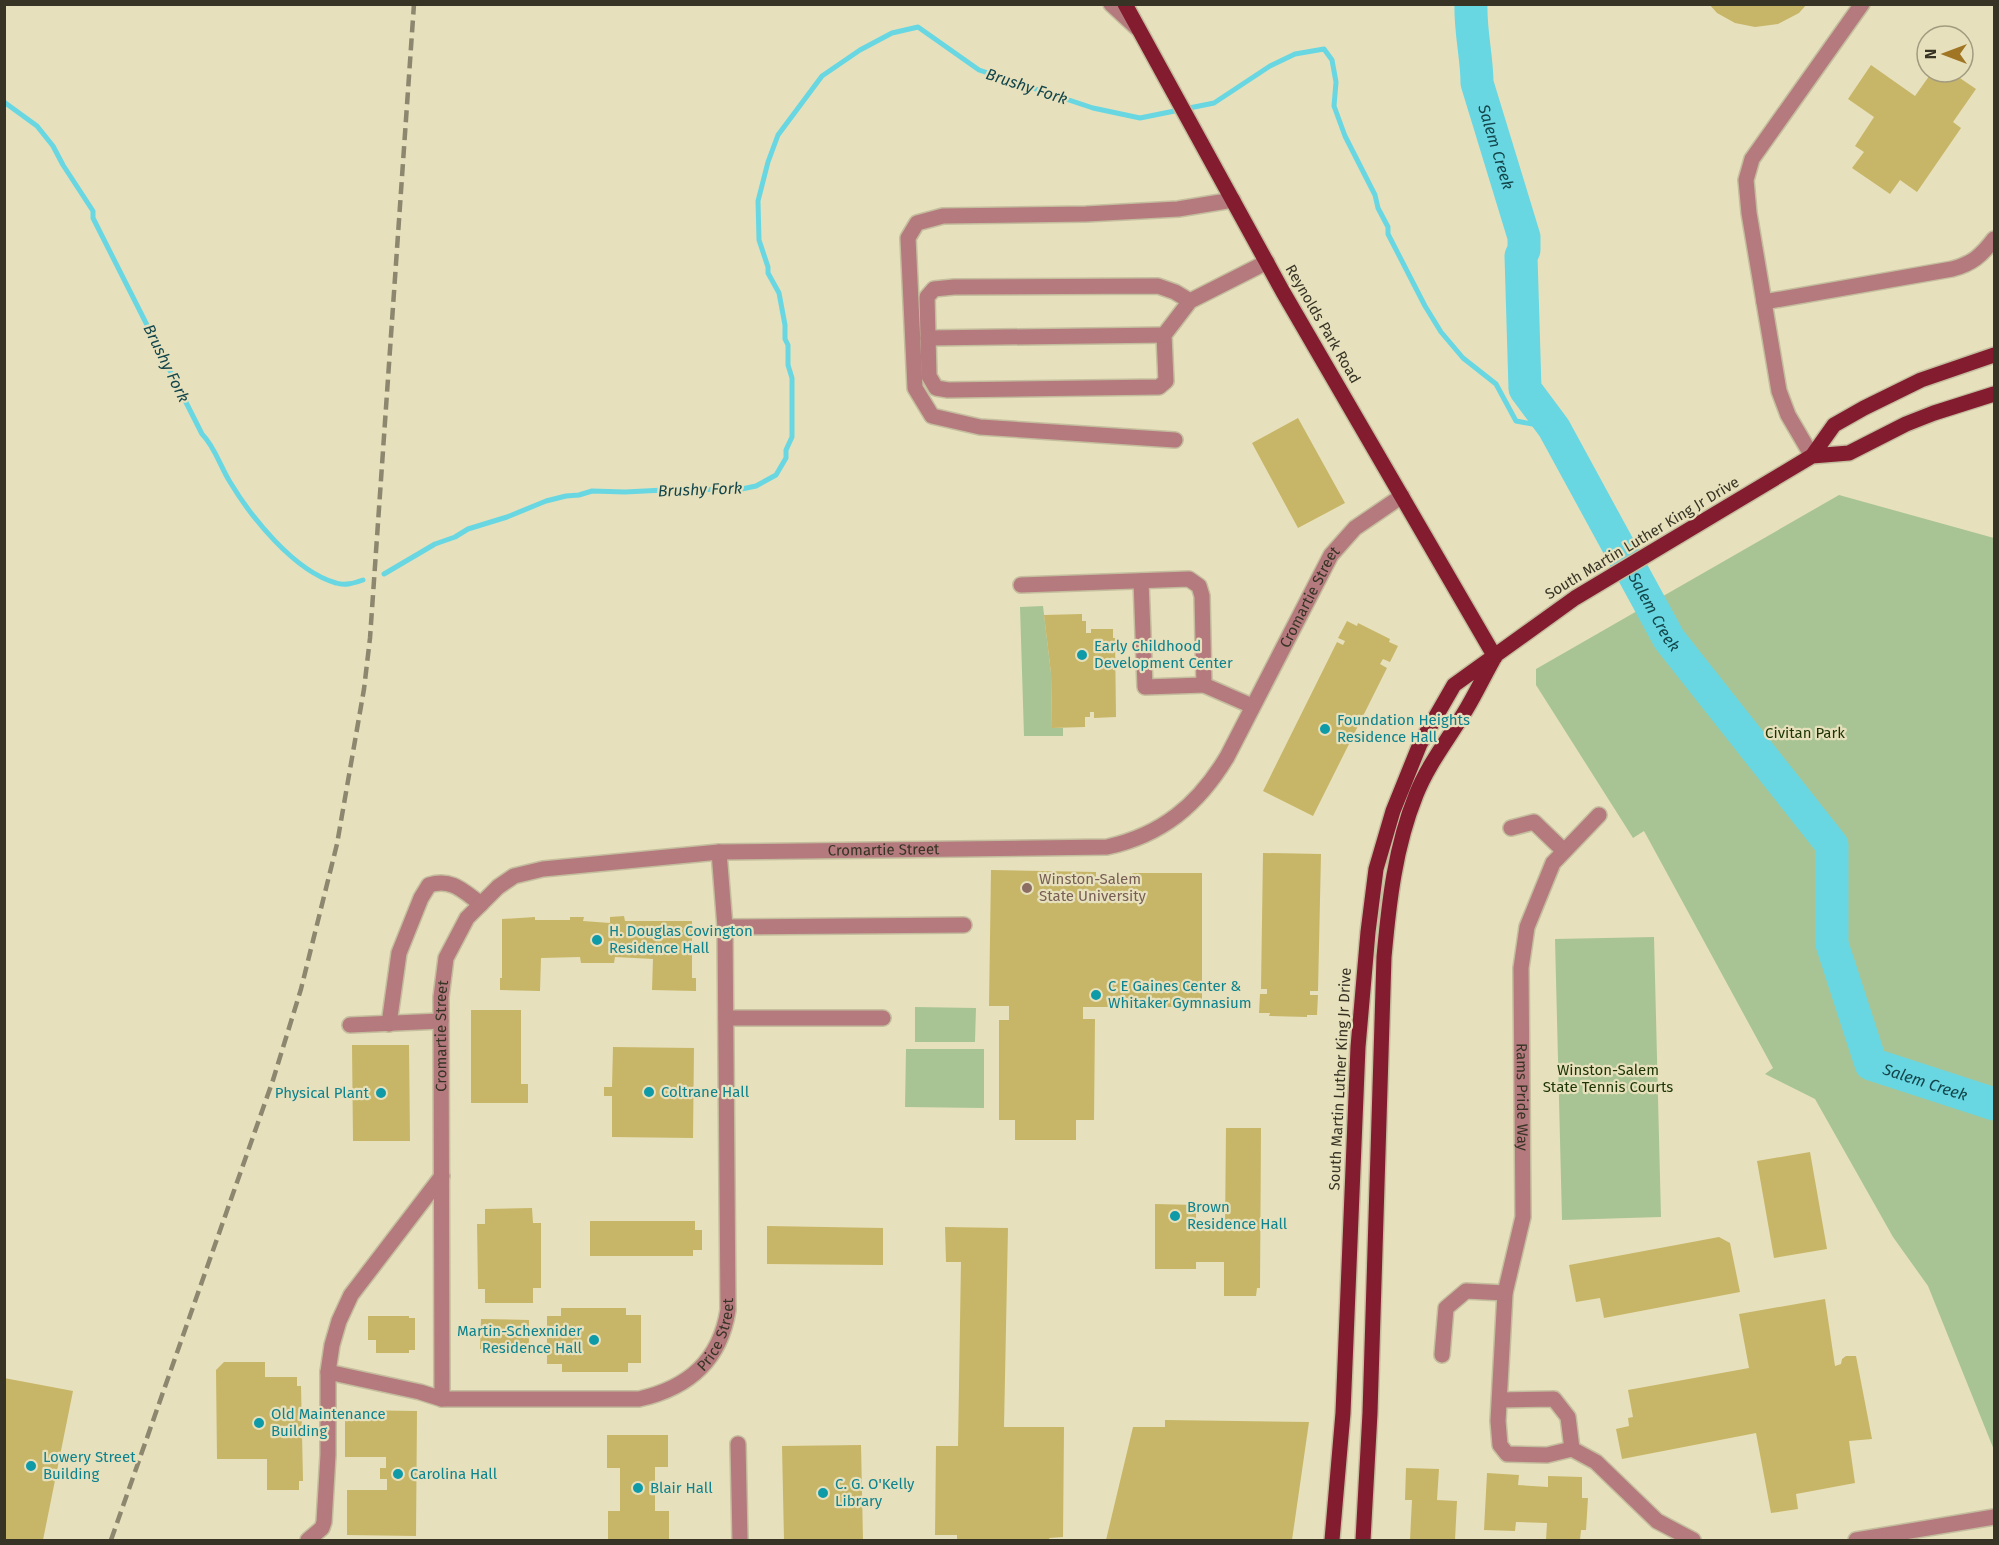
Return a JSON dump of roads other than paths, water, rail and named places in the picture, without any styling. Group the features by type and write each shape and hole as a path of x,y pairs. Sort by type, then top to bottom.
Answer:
{"main road":[{"name":"Reynolds Park Road","path":"1125,4 1267,262 1495,657"},
{"name":"South Martin Luther King Jr Drive","path":"1332,1540 1343,1413 1358,1047 1368,932 1376,869 1393,811 1420,744 1454,685 1575,598 1812,456 1834,425 1922,380 1995,356"},
{"name":"South Martin Luther King Jr Drive","path":"1812,456 1849,453 1934,412 1995,394"},
{"name":"South Martin Luther King Jr Drive","path":"1363,1540 1370,1413 1384,957 1389,905 1396,865 1416,795 1495,657"}],"street":[{"path":"1111,4 1139,30"},
{"path":"1812,456 1782,404 1746,180 1752,159 1863,4"},
{"path":"1175,440 980,427 932,416 915,388 908,238 917,223 943,216 1086,214 1178,209 1233,200"},
{"path":"1764,302 1952,270 1967,265 1981,256 1995,239"},
{"path":"1190,301 1158,286 934,289 927,297 929,376 936,388 948,390 1160,387 1166,381 1164,335 1190,301 1267,262"},
{"path":"928,338 1164,335"},
{"name":"Cromartie Street","path":"442,1399 441,997 446,958 467,918 498,887 514,876 543,869 719,852 1095,847 1129,842 1150,833 1172,820 1194,802 1215,777 1331,555 1355,528 1402,496"},
{"path":"1022,585 1189,579 1199,586 1202,596 1204,685"},
{"path":"1141,581 1145,687 1204,685 1252,706"},
{"name":"Rams Pride Way","path":"1572,1449 1547,1455 1507,1454 1500,1445 1498,1421 1505,1293 1523,1217 1521,968 1527,927 1553,863 1599,816"},
{"path":"1511,828 1534,822 1564,851"},
{"name":"Price Street","path":"328,1372 442,1399 639,1399 666,1391 705,1365 722,1337 728,1310 725,921 719,852"},
{"path":"389,1023 399,953 421,898 429,885 441,882 455,885 481,904"},
{"path":"725,921 964,925"},
{"path":"726,1018 883,1018"},
{"path":"350,1025 441,1021"},
{"path":"308,1540 322,1528 325,1515 328,1372 332,1344 339,1321 351,1295 442,1176"},
{"path":"1442,1355 1446,1308 1466,1291 1505,1293"},
{"path":"1500,1400 1554,1399 1568,1417 1572,1449 1596,1462 1657,1521 1693,1540"},
{"path":"738,1444 740,1540"},
{"path":"1856,1540 1995,1517"}],"waterway":[{"name":"Salem Creek","path":"1471,4 1477,83 1524,237 1524,250 1521,256 1525,389 1554,428 1669,639 1832,845 1832,944 1871,1064 1994,1104"},
{"name":"Salem Creek","path":"1470,17 1478,4"},
{"name":"Brushy Fork","path":"384,574 435,544 455,537 468,529 507,517 546,501 592,491 737,490 756,486 776,475 786,458 786,450 792,437 792,378 788,365 788,345 785,339 785,325 779,293 768,273 759,240 758,201 768,162 778,135 822,76 860,50 892,33 918,27 979,70 1093,108 1140,118 1214,103 1270,66 1295,54 1324,49 1332,60 1336,82 1334,106 1345,136 1375,195 1378,208 1388,227 1388,234 1425,306 1441,332 1463,358 1496,384 1516,421 1554,428"},
{"name":"Brushy Fork","path":"4,102 37,126 53,146 93,211 93,218 202,434 250,511 275,541 320,577 343,584 363,580"}],"railway":[{"path":"111,1540 273,1080 301,989 337,844 364,689 370,638 414,4"}],"place":[{"name":"Early Childhood Development Center","path":"1082,655"},
{"name":"Foundation Heights Residence Hall","path":"1325,729"},
{"name":"Winston-Salem State University","path":"1027,888"},
{"name":"H. Douglas Covington Residence Hall","path":"597,940"},
{"name":"C E Gaines Center & Whitaker Gymnasium","path":"1096,995"},
{"name":"Coltrane Hall","path":"649,1092"},
{"name":"Physical Plant","path":"381,1093"},
{"name":"Brown Residence Hall","path":"1175,1216"},
{"name":"Martin-Schexnider Residence Hall","path":"594,1340"},
{"name":"Old Maintenance Building","path":"259,1423"},
{"name":"Lowery Street Building","path":"31,1466"},
{"name":"Carolina Hall","path":"398,1474"},
{"name":"Blair Hall","path":"638,1488"},
{"name":"C. G. O'Kelly Library","path":"823,1493"}],"park label":[{"name":"Civitan Park","path":"1805,733"},
{"name":"Winston-Salem State Tennis Courts","path":"1608,1078"}]}
